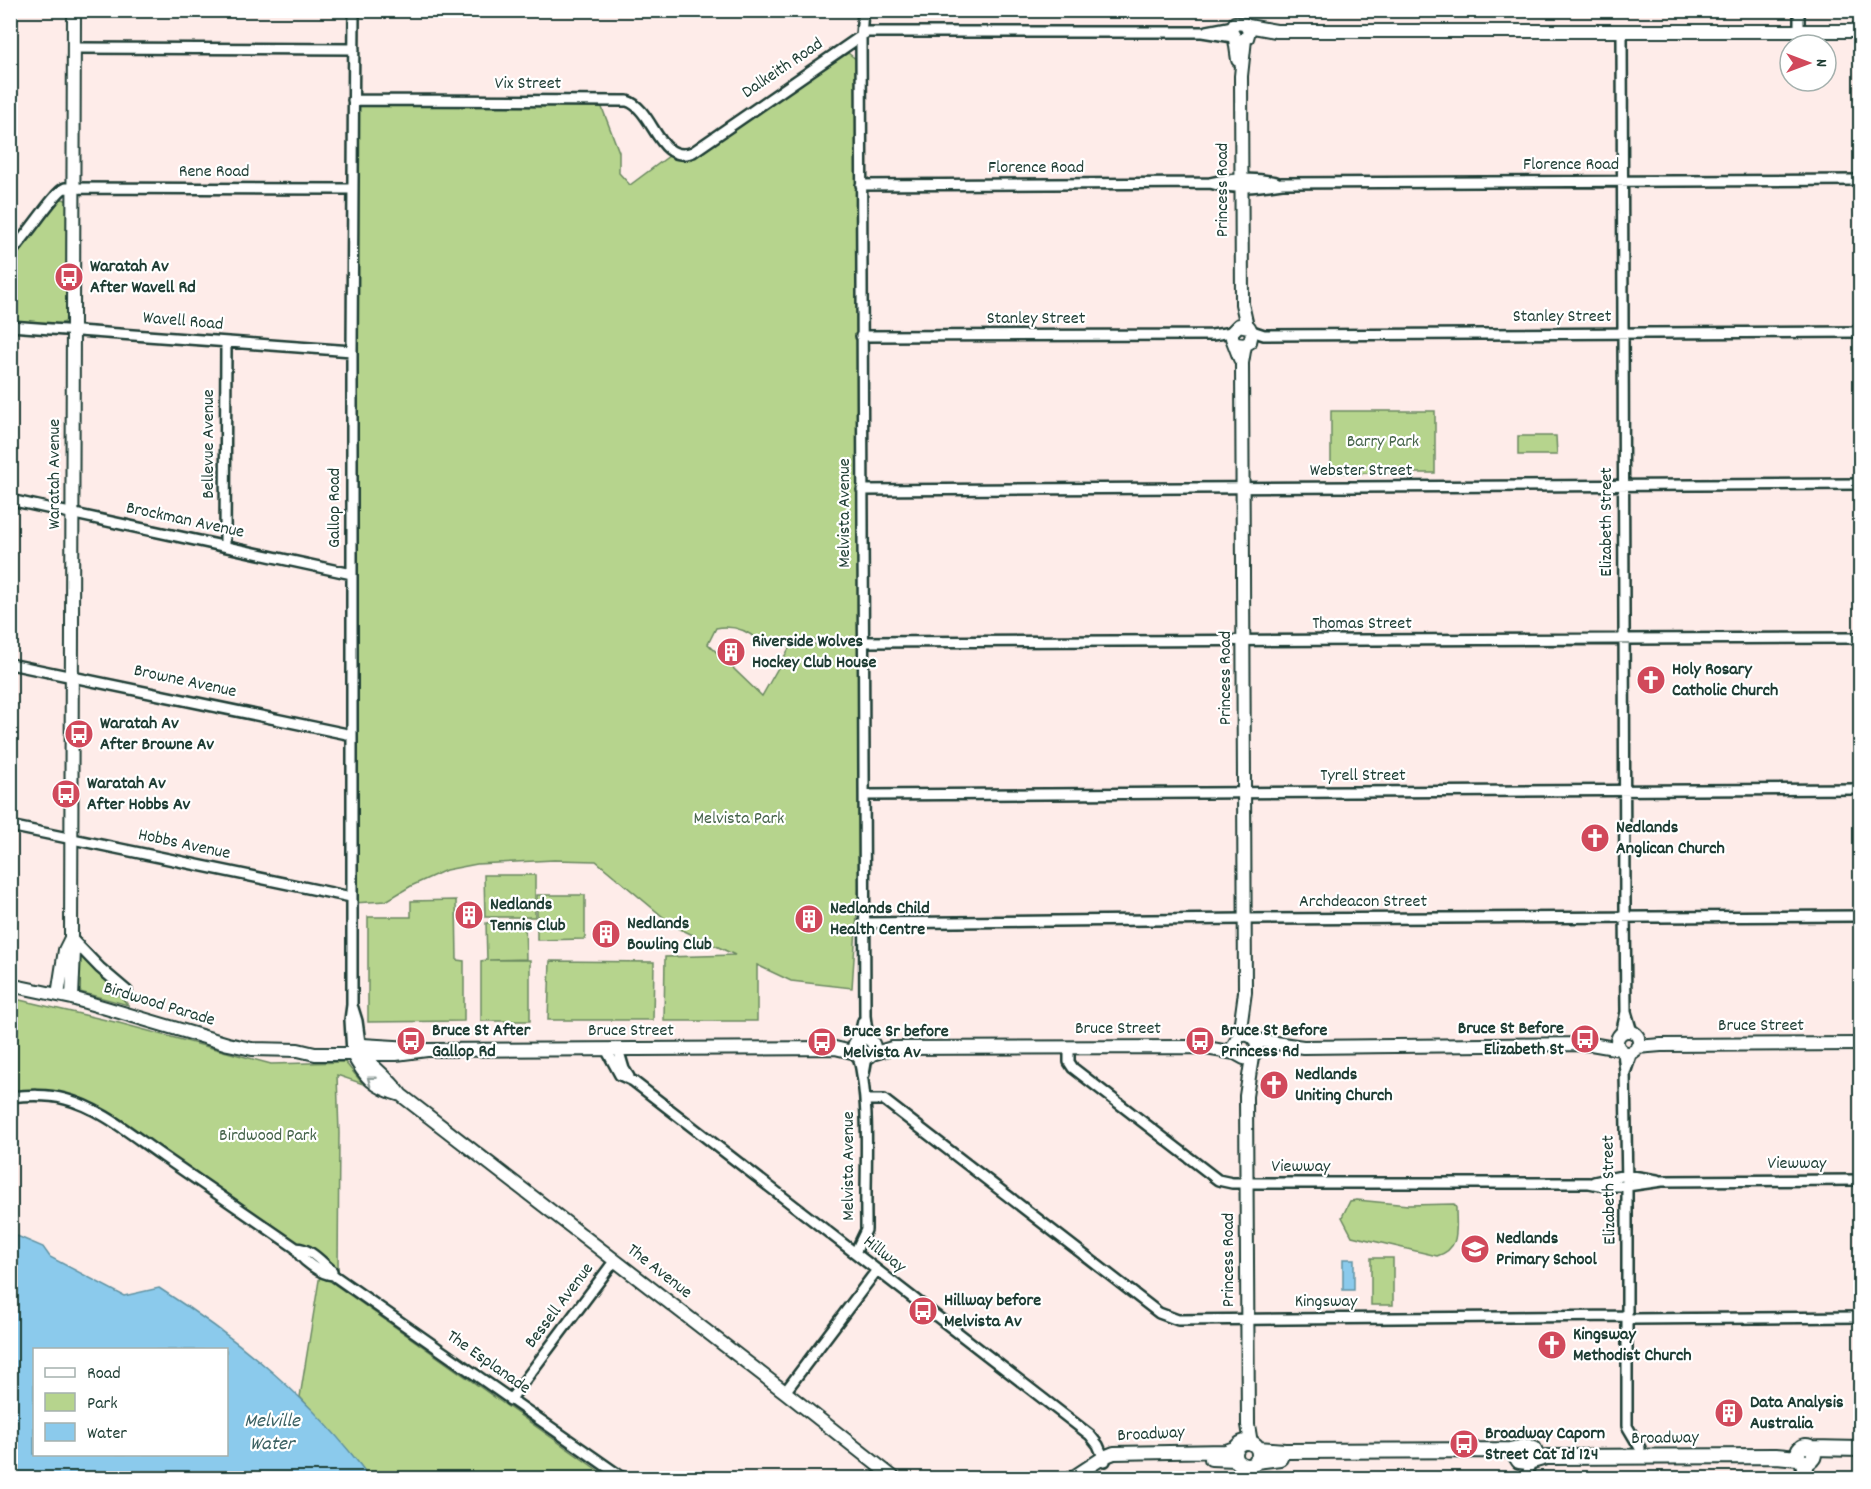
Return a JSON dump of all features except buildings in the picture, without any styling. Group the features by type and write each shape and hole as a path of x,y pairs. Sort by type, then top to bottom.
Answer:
{"main road":[{"name":"Broadway","path":"1525,1457 1640,1448 1805,1456 1860,1449"},
{"name":"Broadway","path":"1247,1457 1285,1451 1525,1457 1860,1456"},
{"name":"Princess Road","path":"1244,1479 1247,1457"}],"street":[{"name":"Waratah Avenue","path":"72,998 74,950 71,938 74,10"},
{"name":"Gallop Road","path":"354,10 352,1005 350,1020 356,1049"},
{"name":"Melvista Avenue","path":"855,1253 866,1230 863,1076 865,795 861,336 861,37 863,10"},
{"name":"Princess Road","path":"1237,10 1241,76 1244,336 1242,363 1246,1038"},
{"name":"Princess Road","path":"1240,32 1243,10"},
{"path":"1799,10 1799,31"},
{"name":"Dalkeith Road","path":"677,154 687,155 693,152 867,32 1860,31"},
{"name":"Elizabeth Street","path":"1622,33 1624,791 1628,1043 1625,1072 1627,1426 1640,1448"},
{"path":"74,48 354,49"},
{"name":"Vix Street","path":"354,100 627,100 636,105 664,144 677,154"},
{"name":"Florence Road","path":"861,185 1210,183 1225,188 1242,184 1281,183 1860,180"},
{"path":"10,253 30,232 60,189 74,188"},
{"name":"Rene Road","path":"74,188 353,189"},
{"name":"Wavell Road","path":"10,326 352,351"},
{"name":"Stanley Street","path":"861,336 1860,332"},
{"name":"Bellevue Avenue","path":"225,546 226,343"},
{"name":"Webster Street","path":"862,490 1860,484"},
{"name":"Brockman Avenue","path":"10,500 352,573"},
{"name":"Thomas Street","path":"863,642 1860,638"},
{"name":"Browne Avenue","path":"10,664 352,735"},
{"name":"Tyrell Street","path":"865,795 1860,789"},
{"name":"Hobbs Avenue","path":"10,826 351,897"},
{"name":"Archdeacon Street","path":"865,923 1860,916"},
{"name":"Waratah Avenue","path":"58,995 65,950 71,938"},
{"path":"71,938 100,968 127,991"},
{"name":"Birdwood Parade","path":"10,985 72,998 252,1050 298,1050 315,1054 356,1049"},
{"path":"1246,1038 1257,1046 1245,1055 1234,1045 1246,1038"},
{"name":"Bruce Street","path":"1200,1047 1246,1038 1303,1047"},
{"name":"Bruce Street","path":"356,1049 397,1046 427,1050 1200,1047 1245,1055 1303,1047 1628,1043 1661,1045 1860,1044"},
{"name":"Viewway","path":"1069,1047 1069,1062 1073,1068 1218,1180 1246,1183 1589,1183 1604,1186 1627,1186 1662,1181 1860,1180"},
{"name":"The Avenue","path":"356,1049 361,1072 370,1081 387,1091 402,1095 894,1479"},
{"name":"Hillway","path":"612,1049 620,1075 633,1081 1090,1435 1105,1460"},
{"name":"Princess Road","path":"1245,1055 1247,1457"},
{"name":"The Esplanade","path":"10,1097 52,1096 72,1101 95,1111 296,1248 300,1247 319,1258 333,1272 333,1275 624,1479"},
{"name":"Kingsway","path":"865,1100 884,1100 1159,1312 1178,1320 1860,1317"},
{"name":"Viewway","path":"1589,1183 1626,1175 1662,1181"},
{"name":"Bessell Avenue","path":"510,1400 615,1260"},
{"path":"785,1392 877,1270"},
{"path":"1805,1456 1805,1479"},
{"name":"Broadway","path":"1072,1479 1105,1460 1247,1457"},
{"path":"1525,1457 1526,1479"},
{"name":"Broadway","path":"1083,1479 1105,1460"}],"green space":[{"name":"Melvista Park","path":"848,53 857,60 860,639 759,641 739,629 722,627 716,628 708,644 762,696 791,645 862,643 865,795 852,988 791,981 757,965 757,1021 664,1021 665,957 735,955 674,926 596,861 554,860 477,864 446,870 411,886 386,901 353,903 355,102 601,105 619,152 619,173 630,185 673,153 695,153"},
{"path":"57,200 68,201 68,315 65,322 57,325 11,322 10,258 39,227"},
{"name":"Barry Park","path":"1331,411 1435,411 1435,473 1331,473"},
{"path":"1518,436 1556,436 1557,455 1518,455"},
{"path":"484,875 535,875 535,917 485,917"},
{"path":"537,895 585,895 585,939 537,940"},
{"path":"456,900 457,960 464,961 464,1021 368,1022 368,917 411,917 411,901"},
{"path":"525,922 526,959 489,960 530,960 530,1021 481,1021 481,961 487,960 486,923"},
{"path":"77,947 128,1005 80,992"},
{"path":"550,961 654,962 653,1020 548,1020"},
{"name":"Birdwood Park","path":"11,998 119,1023 271,1064 345,1062 363,1084 337,1075 338,1271 98,1108 11,1093"},
{"path":"1350,1201 1408,1205 1454,1204 1456,1237 1454,1243 1445,1253 1437,1256 1352,1236 1342,1217"},
{"path":"1371,1258 1393,1258 1393,1305 1371,1305"},
{"path":"320,1274 609,1478 370,1478 300,1397"}],"water":[{"name":"Melville Water","path":"10,1233 43,1247 50,1257 124,1296 159,1288 189,1308 246,1350 300,1397 370,1478 11,1478"},
{"path":"1343,1259 1354,1259 1354,1290 1343,1290"}],"place":[{"name":"Waratah Av After Wavell Rd","path":"69,277"},
{"name":"Riverside Wolves Hockey Club House","path":"731,652"},
{"name":"Holy Rosary Catholic Church","path":"1651,680"},
{"name":"Waratah Av After Browne Av","path":"79,734"},
{"name":"Waratah Av After Hobbs Av","path":"66,794"},
{"name":"Nedlands Anglican Church","path":"1595,838"},
{"name":"Nedlands Tennis Club","path":"469,915"},
{"name":"Nedlands Child Health Centre","path":"809,919"},
{"name":"Nedlands Bowling Club","path":"606,934"},
{"name":"Bruce St Before Elizabeth St","path":"1585,1039"},
{"name":"Bruce St After Gallop Rd","path":"411,1041"},
{"name":"Bruce St Before Princess Rd","path":"1200,1041"},
{"name":"Bruce Sr before Melvista Av","path":"822,1042"},
{"name":"Nedlands Uniting Church","path":"1274,1085"},
{"name":"Nedlands Primary School","path":"1475,1249"},
{"name":"Hillway before Melvista Av","path":"923,1311"},
{"name":"Kingsway Methodist Church","path":"1552,1345"},
{"name":"Data Analysis Australia","path":"1729,1413"},
{"name":"Broadway Caporn Street Cat Id 124","path":"1464,1444"}]}
